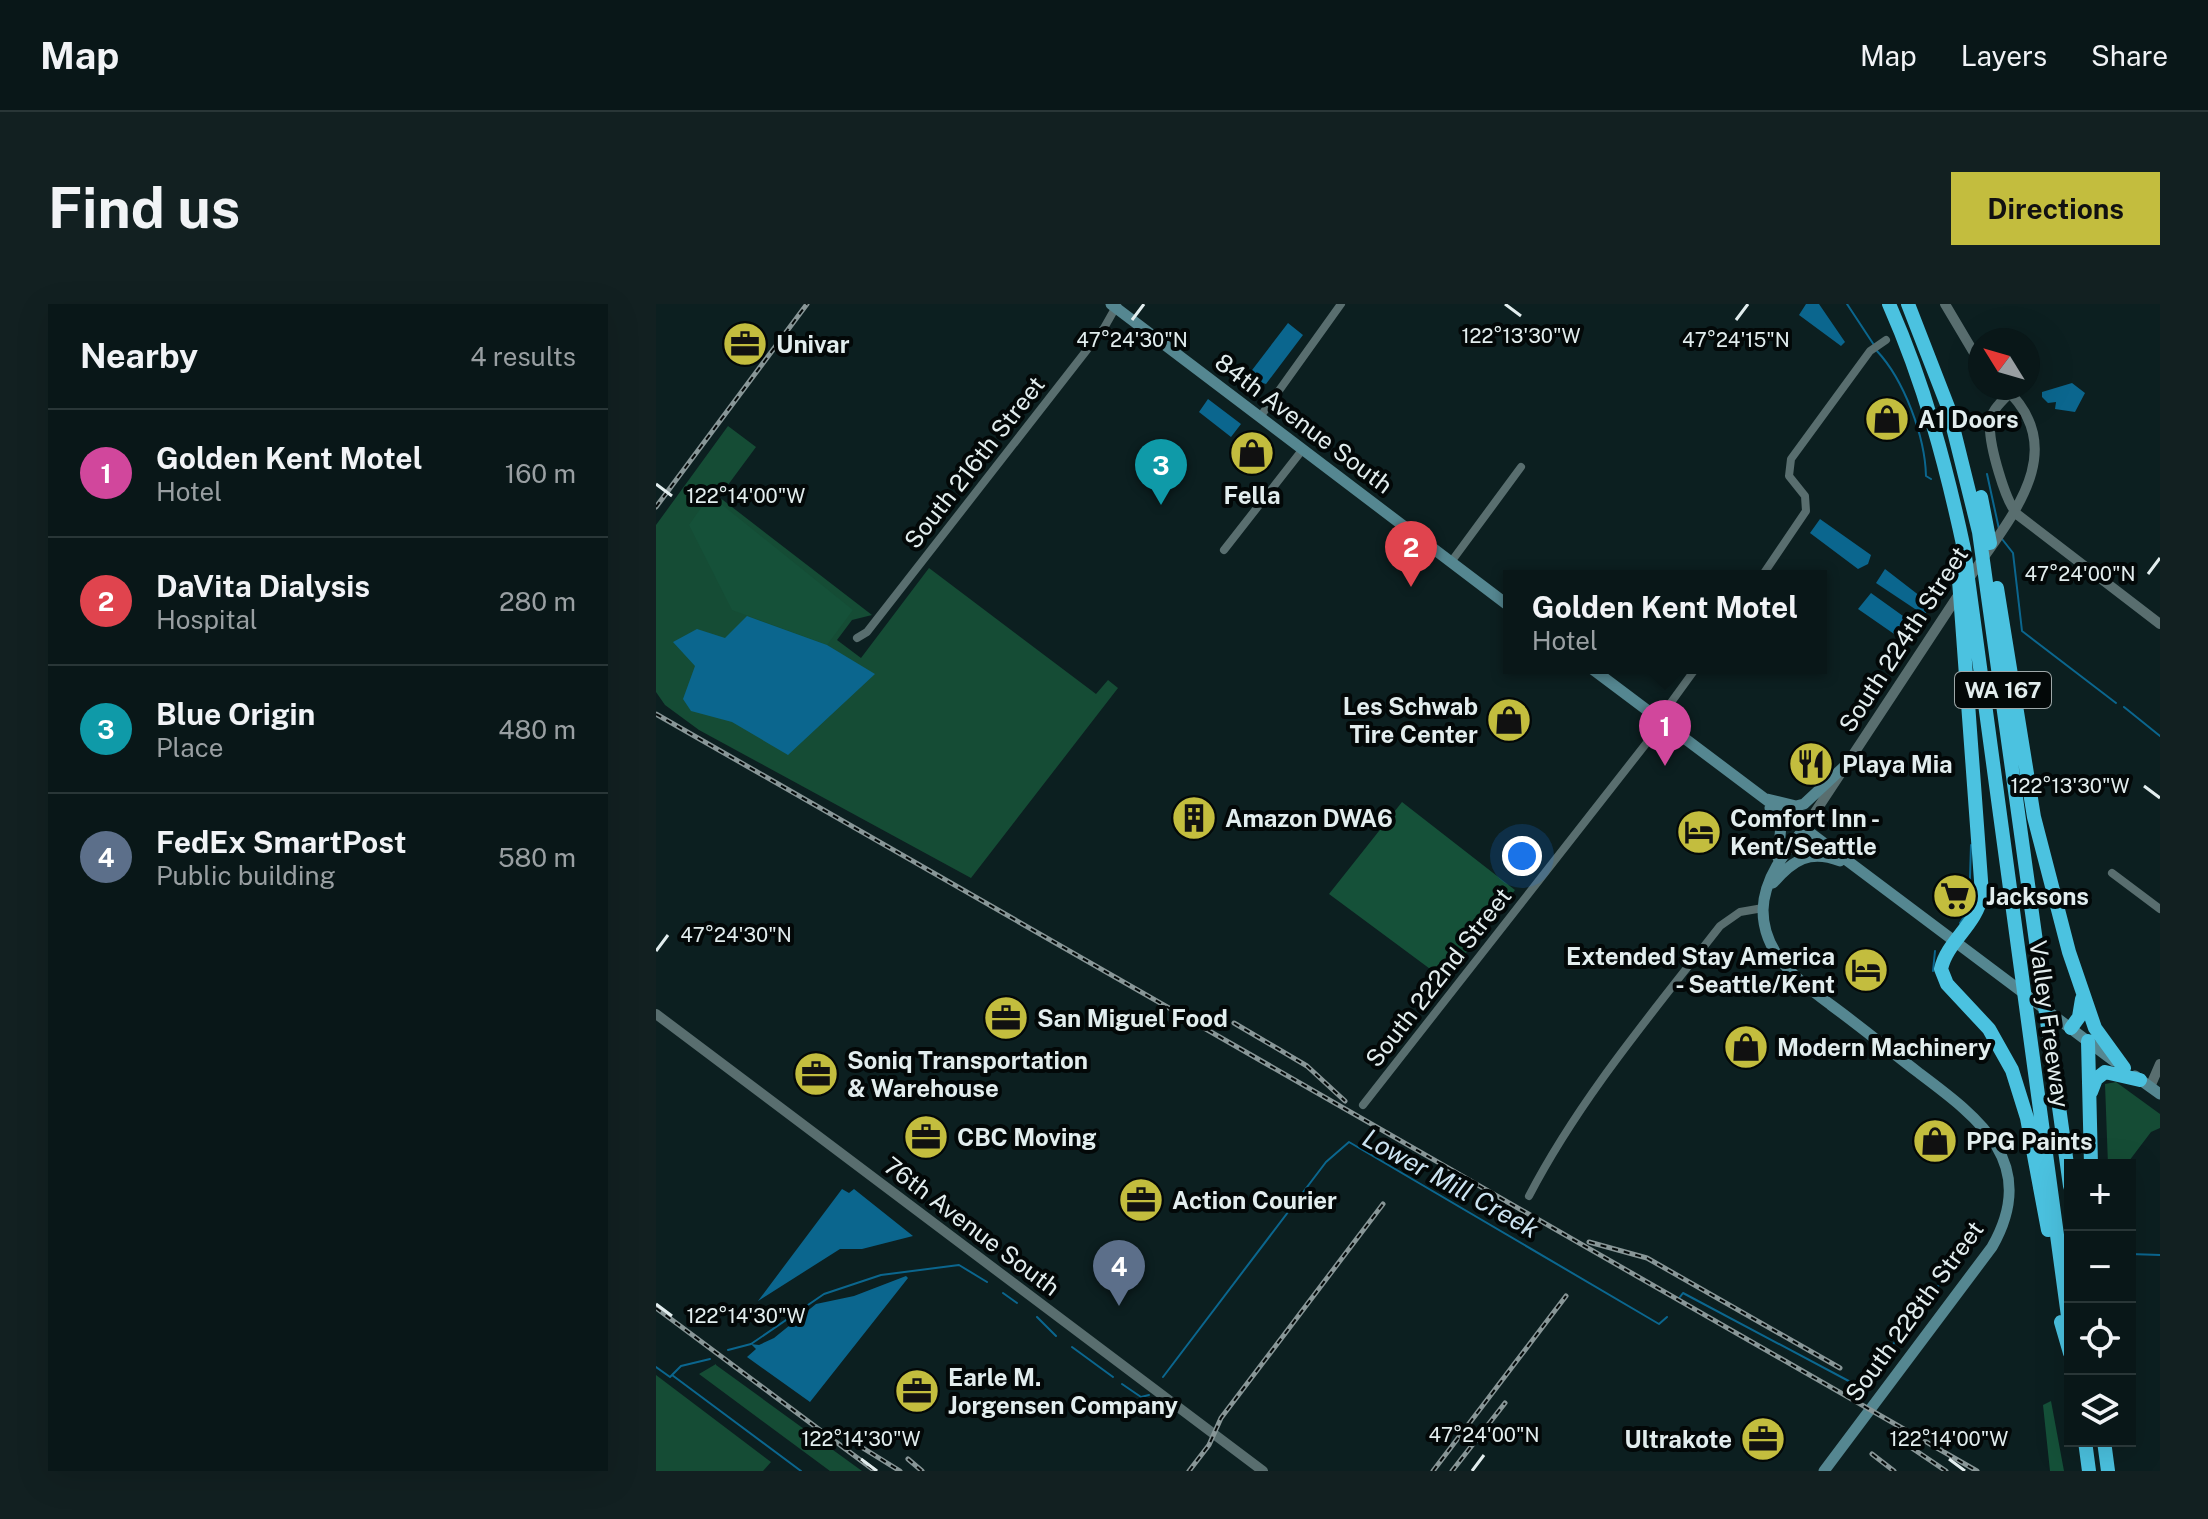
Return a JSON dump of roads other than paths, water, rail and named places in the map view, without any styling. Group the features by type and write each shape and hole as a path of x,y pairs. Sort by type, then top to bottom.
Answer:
{"highway":[{"name":"Valley Freeway","path":"1889,304 1922,386 1951,489 1974,606 2018,957 2066,1303"},
{"name":"Valley Freeway","path":"1908,304 1948,407 1981,545 2066,1159"},
{"path":"1948,407 1967,446 1986,519 2034,817 2082,998 2095,1028 2124,1068"},
{"path":"1951,489 1982,883 1977,914 1941,964 1942,976 1989,1029 2012,1070 2022,1097 2050,1237 2064,1332"},
{"path":"2071,1028 2079,1017 2082,998"},
{"path":"2088,1041 2091,1159"},
{"path":"2089,1100 2096,1079 2104,1073 2150,1087"},
{"path":"2086,1447 2089,1471"},
{"path":"2105,1447 2108,1471"}],"main road":[{"name":"84th Avenue South","path":"1115,305 1503,601"},
{"path":"1599,674 2150,1087"},
{"path":"1762,798 1796,806 1804,804 1847,764"},
{"path":"1762,798 1781,825 1781,850 1773,873"},
{"name":"South 224th Street","path":"1763,908 1773,873 1804,829"},
{"path":"1766,890 1790,865 1807,856 1821,855 1856,868"},
{"name":"South 228th Street","path":"1763,908 1769,941 1790,972 1966,1107 1990,1134 2005,1165 2007,1200 1996,1240 1824,1471"}],"street":[{"path":"1260,417 1341,304"},
{"path":"1945,304 1968,343"},
{"name":"South 216th Street","path":"857,638 867,632 1115,305"},
{"path":"1766,570 1806,511 1805,496 1789,476 1791,459 1878,345"},
{"path":"2001,400 1989,426 2012,508 2160,624"},
{"name":"South 224th Street","path":"1804,829 2027,490 2034,470 2035,446 2031,423 2014,400"},
{"path":"1224,550 1303,449"},
{"path":"1451,562 1521,467"},
{"name":"South 222nd Street","path":"1363,1105 1661,721 1692,674"},
{"path":"2112,873 2160,909"},
{"path":"1529,1196 1564,1135 1612,1067 1720,926 1740,912 1763,908"},
{"name":"76th Avenue South","path":"656,1014 1263,1471"},
{"path":"2150,1087 2160,1064"}],"water":[{"path":"1806,304 1819,304 1845,342 1841,346 1799,315"},
{"path":"1288,323 1303,335 1266,384 1246,378"},
{"path":"2072,383 2085,393 2075,412 2055,409 2056,402 2048,403 2042,397 2042,392"},
{"path":"1208,399 1241,424 1231,437 1199,412"},
{"path":"1820,519 1871,555 1868,564 1858,569 1810,533"},
{"path":"1885,569 1929,603 1926,613 1921,613 1876,583"},
{"path":"1871,593 1910,621 1910,631 1904,636 1897,636 1858,609"},
{"path":"747,616 827,645 875,674 788,755 732,722 691,711 683,699 695,666 673,642 697,629 725,638"},
{"path":"842,1189 849,1193 854,1189 913,1236 862,1249 840,1249 758,1301"},
{"path":"906,1276 908,1278 810,1402 747,1357 756,1349 751,1344 759,1345 774,1338 816,1304 854,1296"}],"waterway":[{"path":"1847,304 1874,345"},
{"path":"1877,351 1896,377 1911,409 1922,444 1926,476 1931,479"},
{"path":"1987,474 1999,529"},
{"path":"2002,539 2013,553 2022,631 2116,703"},
{"path":"2124,707 2160,736"},
{"path":"1960,923 1969,909 1971,845"},
{"path":"1933,971 1935,951"},
{"name":"Lower Mill Creek","path":"1163,1377 1326,1162 1349,1142 1659,1324 1667,1317"},
{"name":"Lower Mill Creek","path":"1680,1297 1683,1293 1860,1387 1980,1232"},
{"name":"Lower Mill Creek","path":"2136,1254 2160,1255"},
{"name":"Lower Mill Creek","path":"728,1350 751,1344 824,1294 881,1275 959,1265 987,1282"},
{"name":"Lower Mill Creek","path":"1003,1293 1017,1303"},
{"name":"Lower Mill Creek","path":"1037,1317 1056,1336"},
{"name":"Lower Mill Creek","path":"1072,1347 1113,1377"},
{"name":"Lower Mill Creek","path":"656,1367 670,1377 681,1366 710,1359"},
{"path":"672,1375 801,1471"},
{"name":"Lower Mill Creek","path":"1122,1384 1141,1397 1149,1395"}],"railway":[{"path":"656,507 807,304"},
{"path":"656,714 1977,1471"},
{"path":"1234,1023 1307,1066 1345,1101"},
{"path":"1189,1471 1209,1445 1221,1418 1383,1204"},
{"path":"1589,1242 1647,1258 1840,1368"},
{"path":"1433,1471 1566,1296"},
{"path":"656,1308 875,1471"},
{"path":"1452,1471 1505,1403"},
{"path":"1891,1434 1946,1471"},
{"path":"850,1440 900,1471"},
{"path":"1872,1454 1894,1471"},
{"path":"908,1459 922,1471"}],"place":[{"name":"Univar","path":"745,344"},
{"name":"A1 Doors","path":"1887,419"},
{"name":"Fella","path":"1252,453"},
{"name":"Blue Origin","path":"1161,505"},
{"name":"DaVita Dialysis","path":"1411,587"},
{"name":"Les Schwab Tire Center","path":"1509,720"},
{"name":"Playa Mia","path":"1811,764"},
{"name":"Golden Kent Motel","path":"1665,766"},
{"name":"Amazon DWA6","path":"1194,818"},
{"name":"Comfort Inn - Kent/Seattle","path":"1699,832"},
{"name":"Jacksons","path":"1955,896"},
{"name":"Extended Stay America - Seattle/Kent","path":"1866,970"},
{"name":"San Miguel Food","path":"1006,1018"},
{"name":"Modern Machinery","path":"1746,1047"},
{"name":"Soniq Transportation & Warehouse","path":"816,1074"},
{"name":"CBC Moving","path":"926,1137"},
{"name":"PPG Paints","path":"1935,1141"},
{"name":"Action Courier","path":"1141,1200"},
{"name":"FedEx SmartPost","path":"1119,1306"},
{"name":"Earle M. Jorgensen Company","path":"917,1391"},
{"name":"Ultrakote","path":"1763,1439"}]}
